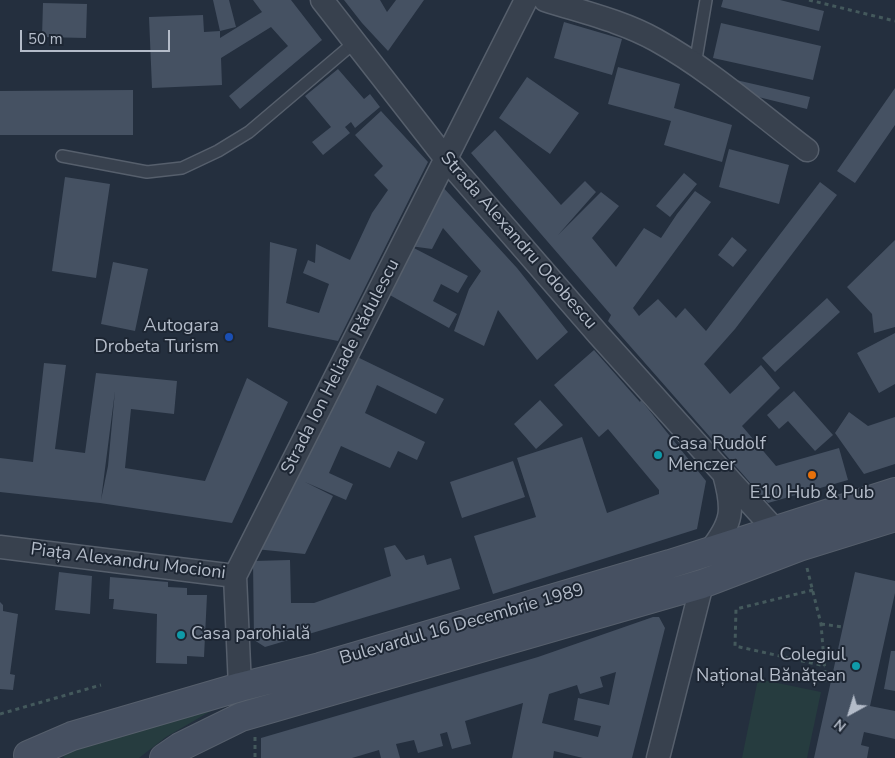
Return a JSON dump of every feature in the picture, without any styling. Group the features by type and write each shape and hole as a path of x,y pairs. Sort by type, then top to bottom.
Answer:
{"main road":[{"name":"Bulevardul 16 Decembrie 1989","path":"24,757 72,736 240,686 320,667 776,531 895,492"},
{"name":"Bulevardul 16 Decembrie 1989","path":"164,758 180,747 241,717 702,584 800,547 895,517"}],"street":[{"name":"Strada Alexandru Odobescu","path":"322,0 446,159 598,334 776,531"},
{"name":"Strada Ion Heliade Rădulescu","path":"236,576 526,0"},
{"path":"545,0 617,23 654,39 695,65 806,150"},
{"name":"Strada Alexandru Odobescu","path":"710,551 729,522 730,493 724,474"},
{"name":"Piața Alexandru Mocioni","path":"0,547 236,576 240,686"},
{"path":"658,758 702,584"}],"lane":[{"path":"695,65 706,0"},
{"path":"62,156 147,172 182,168 218,151 249,132 355,42"}],"path":[{"path":"809,0 895,21"},
{"path":"807,568 821,624 826,685"},
{"path":"813,590 736,609 735,646 825,666"},
{"path":"821,624 843,627"},
{"path":"0,714 101,686"},
{"path":"255,734 255,758"}],"green space":[{"path":"758,679 821,692 807,758 742,758"},
{"path":"216,708 166,737 139,758 65,758 55,751"}],"building":[{"path":"213,0 229,0 236,27 220,31"},
{"path":"253,0 291,0 322,40 240,109 229,96 288,46 271,27 221,58 222,85 152,88 149,17 203,15 204,32 220,31 220,38 262,12"},
{"path":"344,0 380,0 387,12 396,0 424,0 388,51"},
{"path":"723,0 780,0 824,11 819,31 721,7"},
{"path":"43,3 87,4 86,38 42,37"},
{"path":"564,22 622,39 612,75 554,58"},
{"path":"721,23 821,46 813,80 713,58"},
{"path":"618,67 680,84 674,108 732,125 722,162 664,145 671,121 608,104"},
{"path":"338,69 364,99 370,94 380,107 355,128 351,122 345,127 350,133 323,155 312,142 331,127 305,96"},
{"path":"527,77 579,113 550,154 499,118"},
{"path":"736,80 810,97 807,109 734,91"},
{"path":"895,88 895,125 855,183 837,171"},
{"path":"133,90 133,135 0,135 0,91"},
{"path":"381,111 428,162 338,341 268,327 270,242 297,249 286,303 319,313 329,284 303,273 308,260 315,263 316,244 350,260 372,213 388,190 374,175 383,166 355,135"},
{"path":"495,130 561,205 585,181 596,192 558,235 601,192 619,206 592,238 616,267 644,228 661,238 695,191 711,202 633,308 639,316 658,299 676,318 685,308 706,331 820,182 837,195 735,329 704,364 730,394 761,365 780,388 742,426 776,466 839,448 848,480 768,503 608,321 611,315 471,153"},
{"path":"729,149 789,165 779,204 719,187"},
{"path":"684,173 697,184 670,217 656,206"},
{"path":"65,177 110,184 96,278 52,271"},
{"path":"440,184 517,268 568,332 537,360 498,310 484,346 454,331 469,289 481,271 443,228 432,249 410,246"},
{"path":"732,237 747,250 733,267 718,255"},
{"path":"895,240 895,327 874,333 872,314 847,287"},
{"path":"410,246 468,276 458,293 441,284 433,301 457,314 449,328 388,294"},
{"path":"113,262 148,269 135,331 101,324"},
{"path":"827,298 840,312 775,372 762,358"},
{"path":"895,333 895,384 879,393 857,353"},
{"path":"594,350 640,402 641,400 706,481 697,529 493,594 474,536 536,517 517,458 582,437 607,513 659,494 659,490 608,429 599,437 554,385"},
{"path":"351,354 444,399 436,414 377,385 365,413 425,442 417,460 398,451 390,468 341,446 329,473 353,484 346,500 305,482 333,496 305,554 255,549"},
{"path":"44,363 66,365 55,449 85,453 96,373 177,381 174,414 131,409 125,468 205,481 247,378 288,402 232,523 100,503 0,492 0,458 33,462","holes":["115,391 108,466 101,500"]},
{"path":"794,391 833,435 815,451 788,421 779,429 767,415"},
{"path":"540,400 563,425 536,449 514,424"},
{"path":"849,412 868,426 895,417 895,464 864,474 835,433"},
{"path":"513,461 525,497 462,518 450,482"},
{"path":"395,545 406,560 424,555 427,565 451,558 460,589 265,647 254,640 253,561 290,560 291,603 314,603 391,576 384,548"},
{"path":"59,572 92,576 90,614 55,610"},
{"name":"Colegiul Național Bănățean","path":"855,572 895,581 895,593 870,706 895,711 895,739 864,732 861,745 869,747 867,758 814,758"},
{"name":"Casa parohială","path":"110,577 168,582 168,587 187,588 187,595 207,595 204,657 187,656 187,664 156,663 157,614 113,609 114,599 109,599"},
{"path":"0,602 3,605 3,611 18,614 10,674 15,675 13,690 0,689"},
{"path":"653,617 659,617 665,628 632,758 583,758 554,751 553,758 512,758 523,703 465,721 471,744 452,749 447,732 440,734 443,746 418,753 414,740 396,744 400,758 381,758 379,750 352,758 261,758 261,738 538,657","holes":["616,672 609,705 578,698 574,720 601,726 598,737 542,723 549,694 577,685 580,694 603,687 600,677"]},
{"path":"891,651 895,651 895,691 884,689"}],"place":[{"name":"Autogara Drobeta Turism","path":"229,337"},
{"name":"Casa Rudolf Menczer","path":"658,455"},
{"name":"E10 Hub & Pub","path":"812,475"},
{"name":"Casa parohială","path":"181,635"},
{"name":"Colegiul Național Bănățean","path":"856,666"}]}
